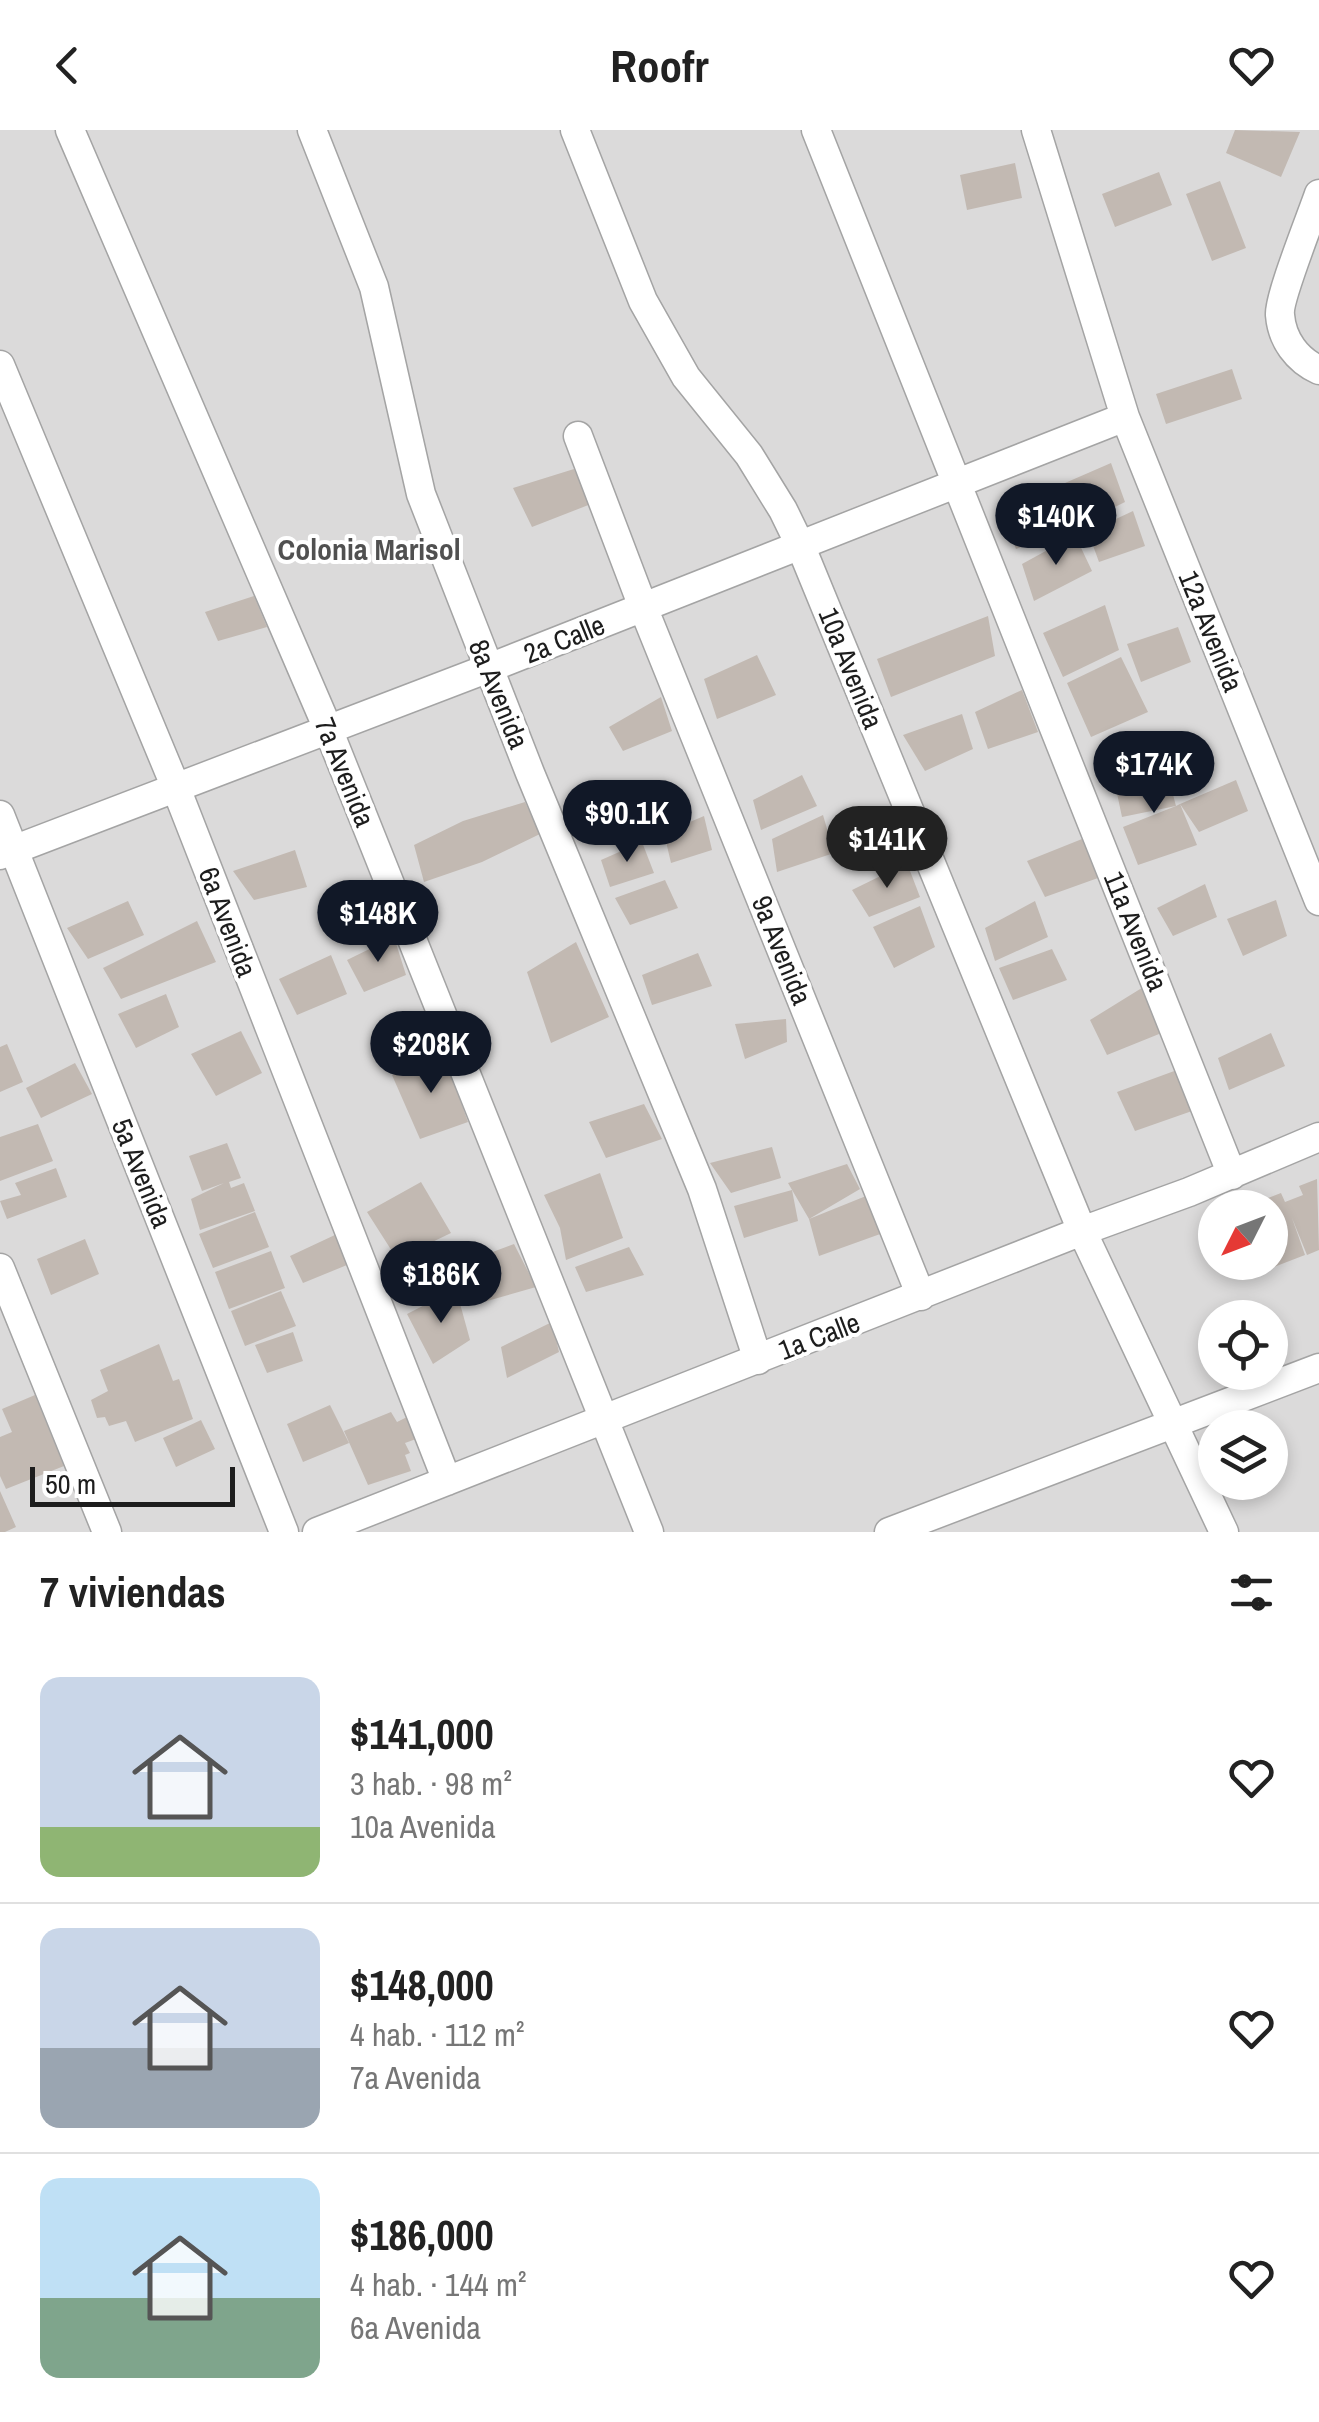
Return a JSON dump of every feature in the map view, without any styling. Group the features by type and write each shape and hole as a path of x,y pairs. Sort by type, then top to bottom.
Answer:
{"street":[{"name":"7a Avenida","path":"70,130 328,730 649,1532"},
{"name":"8a Avenida","path":"312,130 374,287 421,494 702,1188 758,1360"},
{"name":"10a Avenida","path":"575,130 643,301 686,376 748,454 784,510 1082,1231 1224,1532"},
{"name":"11a Avenida","path":"816,130 1232,1175"},
{"name":"12a Avenida","path":"1036,130 1126,417 1319,901"},
{"path":"1312,367 1287,343 1279,312 1319,194"},
{"name":"6a Avenida","path":"0,365 176,788 447,1482"},
{"name":"2a Calle","path":"7,852 801,547 1126,417"},
{"name":"9a Avenida","path":"578,436 921,1296"},
{"name":"5a Avenida","path":"0,815 7,852 284,1532"},
{"name":"1a Calle","path":"317,1532 1319,1138"},
{"path":"0,1268 106,1532"},
{"path":"888,1532 1319,1368"}],"shaded area":[{"path":"0,130 1319,130 1319,1532 0,1532"}],"building":[{"path":"1235,130 1300,132 1281,177 1226,153"},
{"path":"1015,163 1022,198 967,210 960,175"},
{"path":"1159,172 1172,205 1115,227 1102,194"},
{"path":"1220,181 1246,248 1212,261 1186,194"},
{"path":"1232,369 1242,399 1166,424 1156,394"},
{"path":"1111,463 1125,502 1087,521 1065,483"},
{"path":"574,469 591,504 532,527 513,488"},
{"path":"1055,483 1076,527 1016,549 999,506"},
{"path":"1133,511 1145,546 1099,562 1088,532"},
{"path":"1075,535 1092,571 1034,601 1022,564"},
{"path":"254,596 267,627 218,641 205,612"},
{"path":"1105,605 1119,650 1063,677 1043,633"},
{"path":"988,616 995,656 891,697 877,659"},
{"path":"1178,627 1191,662 1141,682 1127,644"},
{"path":"757,655 776,695 717,719 704,679"},
{"path":"1121,657 1148,712 1091,737 1067,683"},
{"path":"1022,690 1038,732 988,749 975,712"},
{"path":"661,697 672,731 623,751 609,727"},
{"path":"962,714 973,749 925,771 903,735"},
{"path":"1165,764 1176,806 1122,817 1115,784"},
{"path":"802,775 817,806 761,830 753,800"},
{"path":"1236,780 1248,811 1199,832 1180,804"},
{"path":"525,802 540,834 482,862 424,882 414,845 463,821"},
{"path":"1180,804 1197,845 1138,865 1123,827"},
{"path":"823,815 834,853 777,872 772,839"},
{"path":"704,816 712,850 671,863 664,833"},
{"path":"1082,839 1098,878 1045,897 1027,861"},
{"path":"642,842 654,873 610,887 601,860"},
{"path":"295,850 307,887 254,900 233,871"},
{"path":"907,863 920,897 869,917 852,890"},
{"path":"665,880 678,908 630,925 615,898"},
{"path":"1205,884 1217,917 1173,936 1157,908"},
{"path":"1276,900 1287,936 1243,956 1227,919"},
{"path":"128,901 144,935 88,959 67,928"},
{"path":"1035,901 1048,937 995,961 985,928"},
{"path":"920,906 935,947 894,968 873,927"},
{"path":"197,921 216,962 121,999 103,968"},
{"path":"394,937 406,975 364,992 347,960"},
{"path":"576,942 609,1017 551,1043 527,972"},
{"path":"1052,949 1067,980 1013,1000 999,968"},
{"path":"698,953 712,986 652,1005 642,975"},
{"path":"331,955 347,994 297,1015 279,979"},
{"path":"1145,986 1164,1032 1107,1055 1090,1020"},
{"path":"166,994 179,1027 136,1048 118,1014"},
{"path":"786,1019 787,1042 745,1059 735,1024"},
{"path":"241,1031 262,1073 216,1096 191,1054"},
{"path":"1271,1033 1285,1066 1229,1090 1218,1058"},
{"path":"7,1044 23,1082 0,1092 0,1047"},
{"path":"443,1051 468,1122 420,1139 392,1075"},
{"path":"75,1063 92,1094 41,1118 26,1088"},
{"path":"1177,1070 1192,1111 1135,1131 1117,1092"},
{"path":"644,1104 662,1139 606,1158 589,1122"},
{"path":"38,1124 53,1161 0,1181 0,1137"},
{"path":"227,1143 241,1178 229,1182 231,1188 244,1183 255,1211 200,1230 191,1199 224,1183 202,1191 189,1156"},
{"path":"772,1147 781,1178 731,1193 710,1163"},
{"path":"847,1164 860,1189 809,1219 788,1183"},
{"path":"56,1168 67,1197 7,1219 0,1201 21,1195 15,1183"},
{"path":"600,1173 623,1238 566,1260 560,1228 544,1195"},
{"path":"1317,1179 1319,1250 1307,1255 1292,1218 1305,1255 1288,1262 1288,1201 1303,1195 1299,1186"},
{"path":"421,1182 451,1233 397,1259 367,1212"},
{"path":"792,1190 798,1221 744,1238 734,1206"},
{"path":"866,1196 883,1233 819,1256 809,1219"},
{"path":"255,1212 269,1247 213,1268 199,1234"},
{"path":"337,1234 347,1265 303,1283 290,1256"},
{"path":"85,1239 99,1274 51,1295 37,1259"},
{"path":"514,1244 536,1287 480,1303 463,1263"},
{"path":"629,1247 644,1275 586,1292 575,1267"},
{"path":"271,1251 285,1288 229,1309 215,1272"},
{"path":"456,1289 470,1340 433,1364 407,1314"},
{"path":"281,1291 296,1326 245,1346 231,1311"},
{"path":"552,1322 559,1352 507,1378 501,1347"},
{"path":"293,1332 303,1361 267,1373 255,1345"},
{"path":"159,1344 173,1381 179,1379 193,1419 135,1442 126,1421 109,1426 105,1417 97,1418 91,1400 108,1391 100,1370"},
{"path":"35,1395 64,1466 6,1489 0,1476 0,1437 12,1432 2,1409"},
{"path":"330,1405 349,1443 303,1462 287,1424"},
{"path":"391,1412 397,1422 407,1417 416,1439 405,1443 411,1471 368,1485 344,1431"},
{"path":"201,1420 215,1449 176,1467 163,1438"},
{"path":"0,1491 16,1527 5,1532 0,1532"}],"district":[{"name":"Colonia Marisol","path":"369,549"}]}
